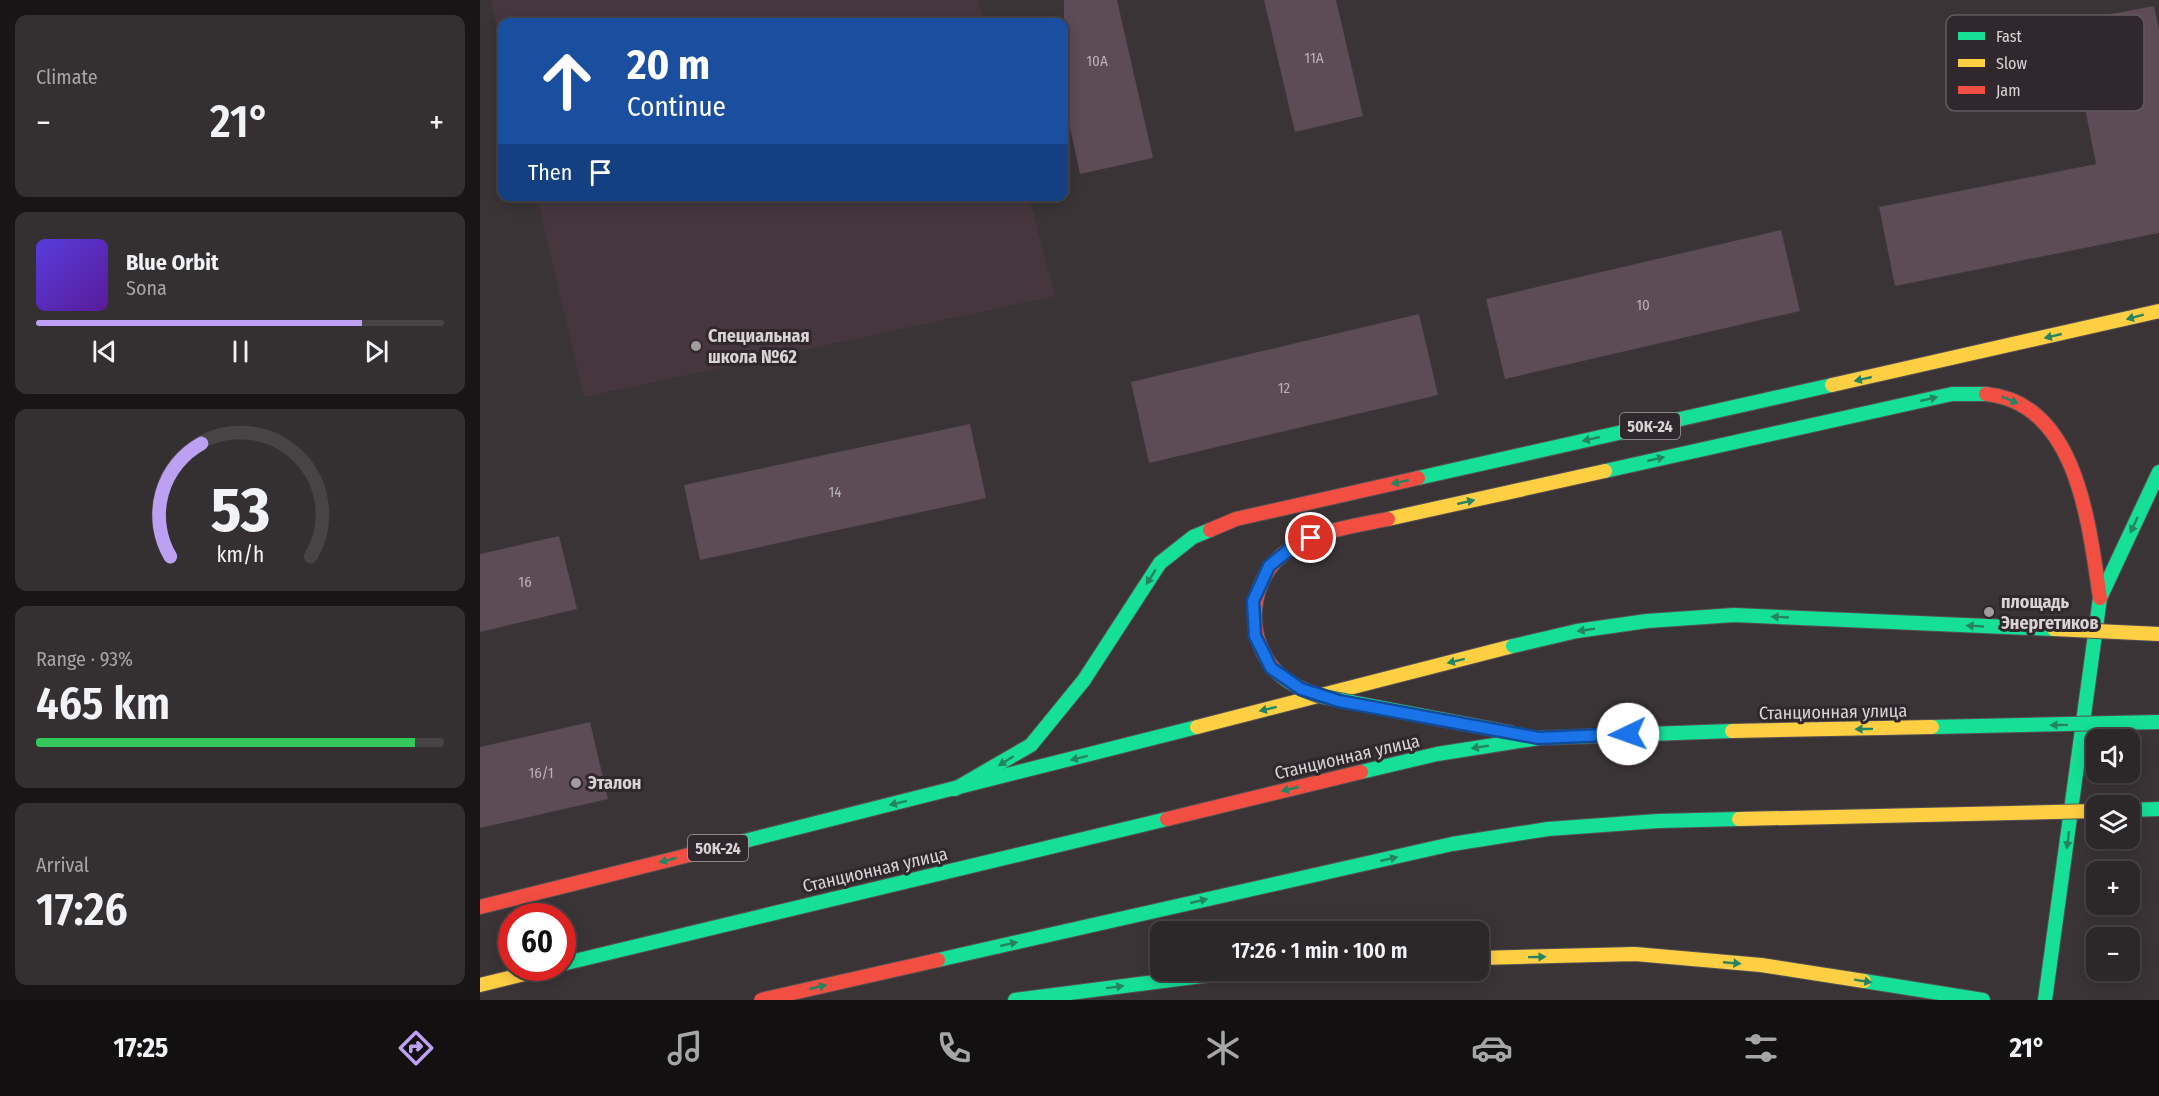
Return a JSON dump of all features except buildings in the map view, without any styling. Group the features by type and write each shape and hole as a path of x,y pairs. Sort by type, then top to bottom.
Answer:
{"main road":[{"name":"50К-24","path":"480,907 955,789 1030,745 1084,680 1160,563 1193,537 1236,519 2159,311"},
{"path":"1539,738 1339,701 1301,689 1271,668 1255,636 1253,601 1269,566 1296,544 1327,532 1952,394 2000,396 2032,410 2055,434 2074,476 2085,510 2100,598"},
{"path":"2045,1000 2057,927 2100,598 2159,472"},
{"path":"955,789 1513,646 1577,631 1647,621 1734,615 2159,634"},
{"name":"Станционная улица","path":"576,961 1437,754 1539,738 1650,733 2159,722"},
{"path":"2140,810 2159,809"},
{"path":"761,1000 1452,844 1548,829 1658,821 2086,811"},
{"path":"1489,958 1635,954 1761,965 1983,1000"},
{"path":"480,985 498,981"},
{"path":"1016,1000 1163,981"}],"shaded area":[{"path":"491,0 978,0 983,18 498,18 498,32"},
{"name":"Специальная школа №62","path":"538,201 1030,201 1055,296 584,397"}],"traffic: fast":[{"path":"1418,478 1832,385"},
{"path":"1605,471 1952,394 1986,394"},
{"path":"2045,1000 2100,598 2159,472"},
{"path":"955,789 1031,745 1084,680 1160,563 1193,537 1210,530"},
{"path":"1513,646 1577,631 1647,621 1734,615 2054,629"},
{"path":"1274,669 1297,686 1324,697 1513,733"},
{"path":"1932,727 2159,722"},
{"path":"693,854 1197,727"},
{"path":"1361,772 1437,754 1539,738 1732,731"},
{"path":"2140,810 2159,809"},
{"path":"576,961 1167,819"},
{"path":"938,960 1452,844 1548,829 1658,821 1739,819"},
{"path":"1015,1000 1163,981"},
{"path":"1864,981 1983,1000"}],"traffic: slow":[{"path":"1832,385 2159,311"},
{"path":"1388,519 1605,471"},
{"path":"2054,629 2159,634"},
{"path":"1197,727 1513,646"},
{"path":"1732,731 1932,727"},
{"path":"1739,819 2086,811"},
{"path":"1489,958 1635,954 1761,965 1864,981"},
{"path":"480,985 498,981"}],"traffic: jam":[{"path":"1986,394 2017,402 2041,420 2060,444 2073,472 2083,504 2100,598"},
{"path":"1210,530 1236,519 1418,478"},
{"path":"1274,669 1258,641 1255,625 1255,609 1260,585 1271,567 1285,552 1303,542 1345,528 1388,519"},
{"path":"1167,819 1361,772"},
{"path":"480,907 693,854"},
{"path":"761,1000 938,960"}],"place":[{"name":"Специальная школа №62","path":"696,346"},
{"name":"площадь Энергетиков","path":"1989,612"},
{"name":"Эталон","path":"576,783"}],"route":[{"path":"1311,538 1296,544 1269,566 1253,601 1255,636 1271,668 1301,689 1339,701 1539,738 1628,734"}]}
